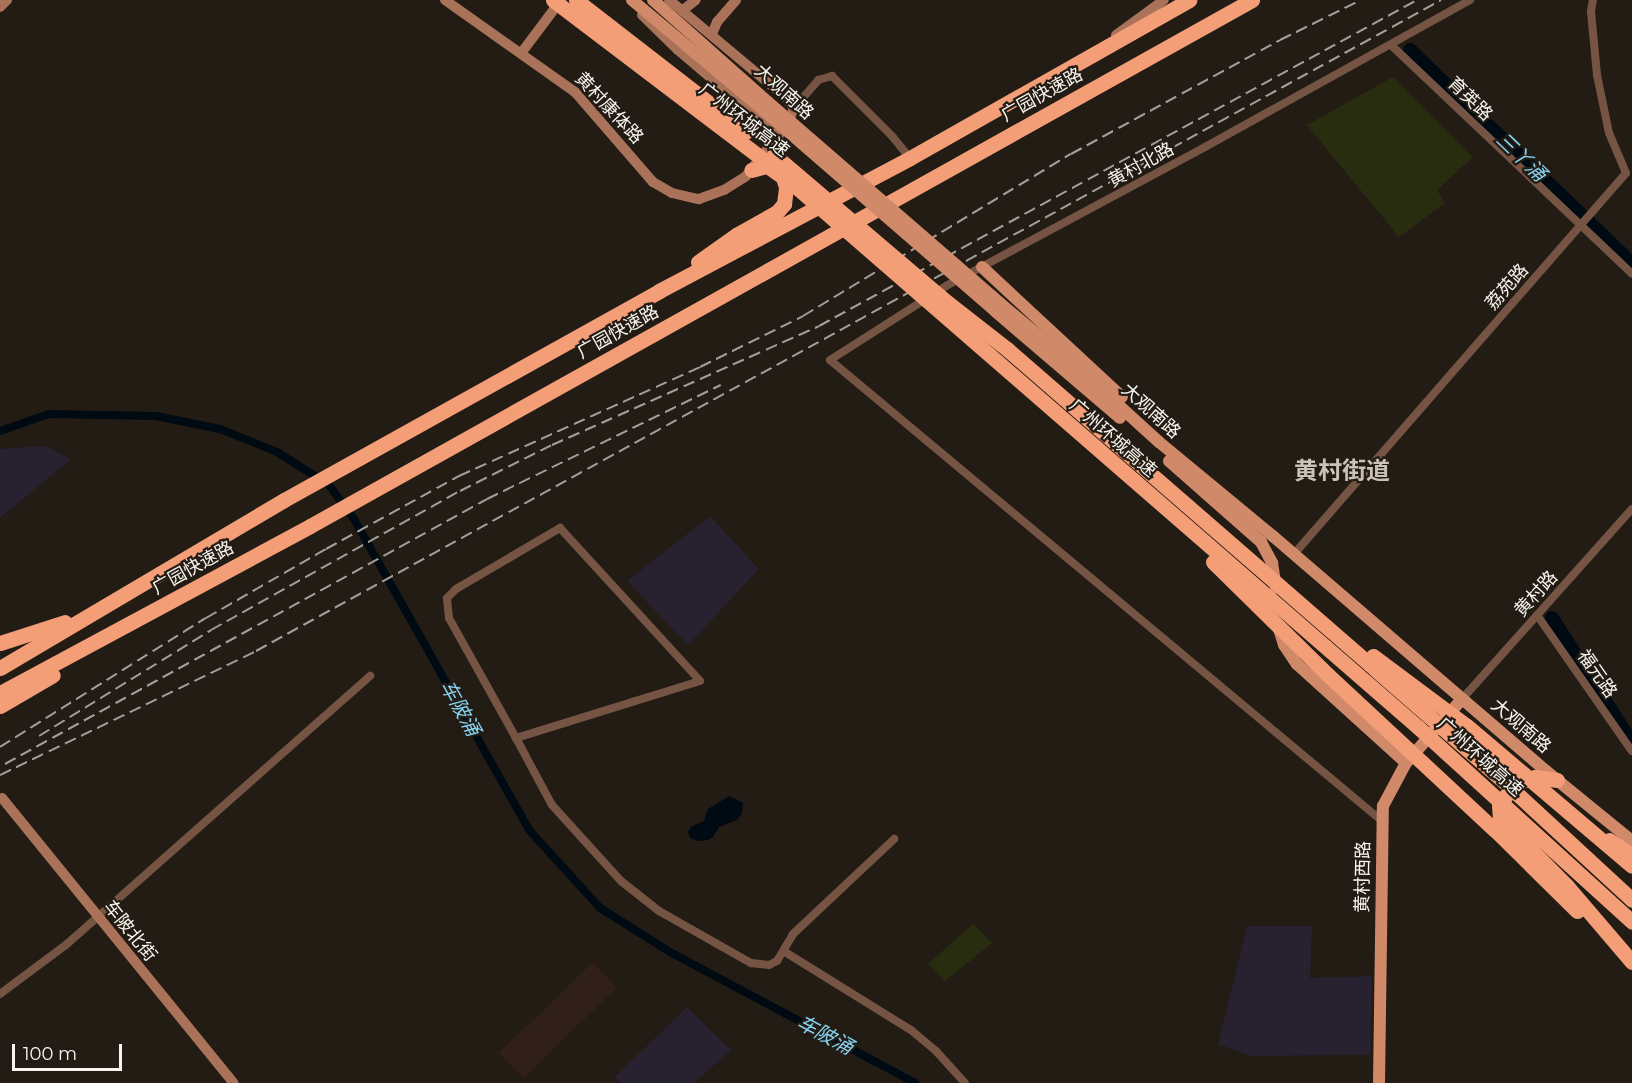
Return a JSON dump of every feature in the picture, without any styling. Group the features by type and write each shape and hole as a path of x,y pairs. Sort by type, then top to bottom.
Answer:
{"highway":[{"path":"543,0 780,174 786,195 781,209 736,235 659,291"},
{"name":"广州环城高速","path":"553,0 780,174 1419,728 1632,922"},
{"name":"广州环城高速","path":"576,0 736,124 948,303 1007,349 1500,778 1632,900"},
{"path":"583,0 736,124"},
{"name":"广园快速路","path":"0,668 284,500 659,291 909,158 1188,0"},
{"name":"广园快速路","path":"0,693 309,526 1252,0"},
{"path":"751,170 767,166 780,174"},
{"path":"1160,505 1243,592 1328,675 1496,831 1632,964"},
{"path":"0,706 176,599"},
{"path":"1293,599 1441,705 1632,866"},
{"path":"0,643 91,614"},
{"path":"0,657 91,614"},
{"path":"1557,780 1535,777 1515,783 1498,805 1500,818 1567,886 1632,964"},
{"path":"1579,821 1632,855"}],"main road":[{"name":"大观南路","path":"630,0 765,105"},
{"name":"大观南路","path":"653,0 765,105 1250,530 1261,542 1274,568 1279,632 1284,645 1297,664 1406,764"},
{"path":"982,267 1198,468 1202,478"},
{"name":"大观南路","path":"998,308 1294,554 1557,780 1632,841"},
{"path":"1274,568 1281,558 1289,558 1329,590 1345,598"},
{"name":"黄村西路","path":"1379,1083 1382,821 1389,792 1406,764 1462,699"}],"street":[{"path":"0,7 7,0"},
{"name":"黄村康体路","path":"445,0 519,50 575,92 644,172 662,189 686,198 699,199 736,184 751,170 788,123 794,108"},
{"path":"519,50 553,0"},
{"path":"519,50 561,0"},
{"path":"630,0 678,51 778,135 780,174"},
{"path":"669,0 784,96 794,108 818,80 824,76 832,76 892,136 909,158"},
{"path":"683,10 696,0"},
{"path":"712,34 717,22 736,0"},
{"path":"1094,52 1164,0"},
{"name":"黄村北路","path":"1382,821 830,360 946,286 1470,0"},
{"name":"荔苑路","path":"1294,554 1626,173 1609,133 1597,75 1591,11 1593,0"},
{"name":"育英路","path":"1391,45 1632,274"},
{"name":"黄村路","path":"1462,699 1632,509"},
{"path":"516,738 700,681 560,528 456,589 447,598 449,618 552,805 621,881 659,911 751,963 769,965 777,962 793,934 894,839"},
{"name":"福元路","path":"1537,615 1632,751"},
{"path":"0,994 97,917 370,676"},
{"name":"车陂北街","path":"2,798 234,1083"},
{"path":"784,952 911,1030 936,1051 965,1083"}],"shaded area":[{"path":"45,446 71,459 0,518 0,449"},
{"path":"710,516 759,569 688,645 627,581"},
{"path":"729,796 743,803 742,813 737,820 719,827 713,837 708,840 698,841 690,838 688,832 691,827 704,821 708,809"},
{"path":"1247,926 1312,926 1310,978 1372,976 1370,1055 1251,1056 1218,1044"},
{"path":"593,962 617,987 523,1078 499,1053"},
{"path":"687,1007 731,1050 694,1083 621,1083 615,1077"}],"green space":[{"path":"1393,77 1473,157 1437,190 1445,203 1399,237 1307,125"},
{"path":"973,924 992,943 945,981 928,964"}],"waterway":[{"name":"三丫涌","path":"1410,50 1632,264"},
{"name":"车陂涌","path":"0,431 49,414 156,416 220,429 277,452 329,485 354,519 530,831 600,908 670,952 915,1083"},
{"path":"1552,618 1632,743"}],"railway":[{"path":"0,747 206,618 459,476 700,367 803,316 1071,154 1280,40 1361,0"},
{"path":"39,736 211,630 460,491 552,445 819,326 1417,0"},
{"path":"0,775 256,651 1441,0"},
{"path":"5,764 487,499 721,385"}],"district":[{"name":"黄村街道","path":"1342,471"}]}
